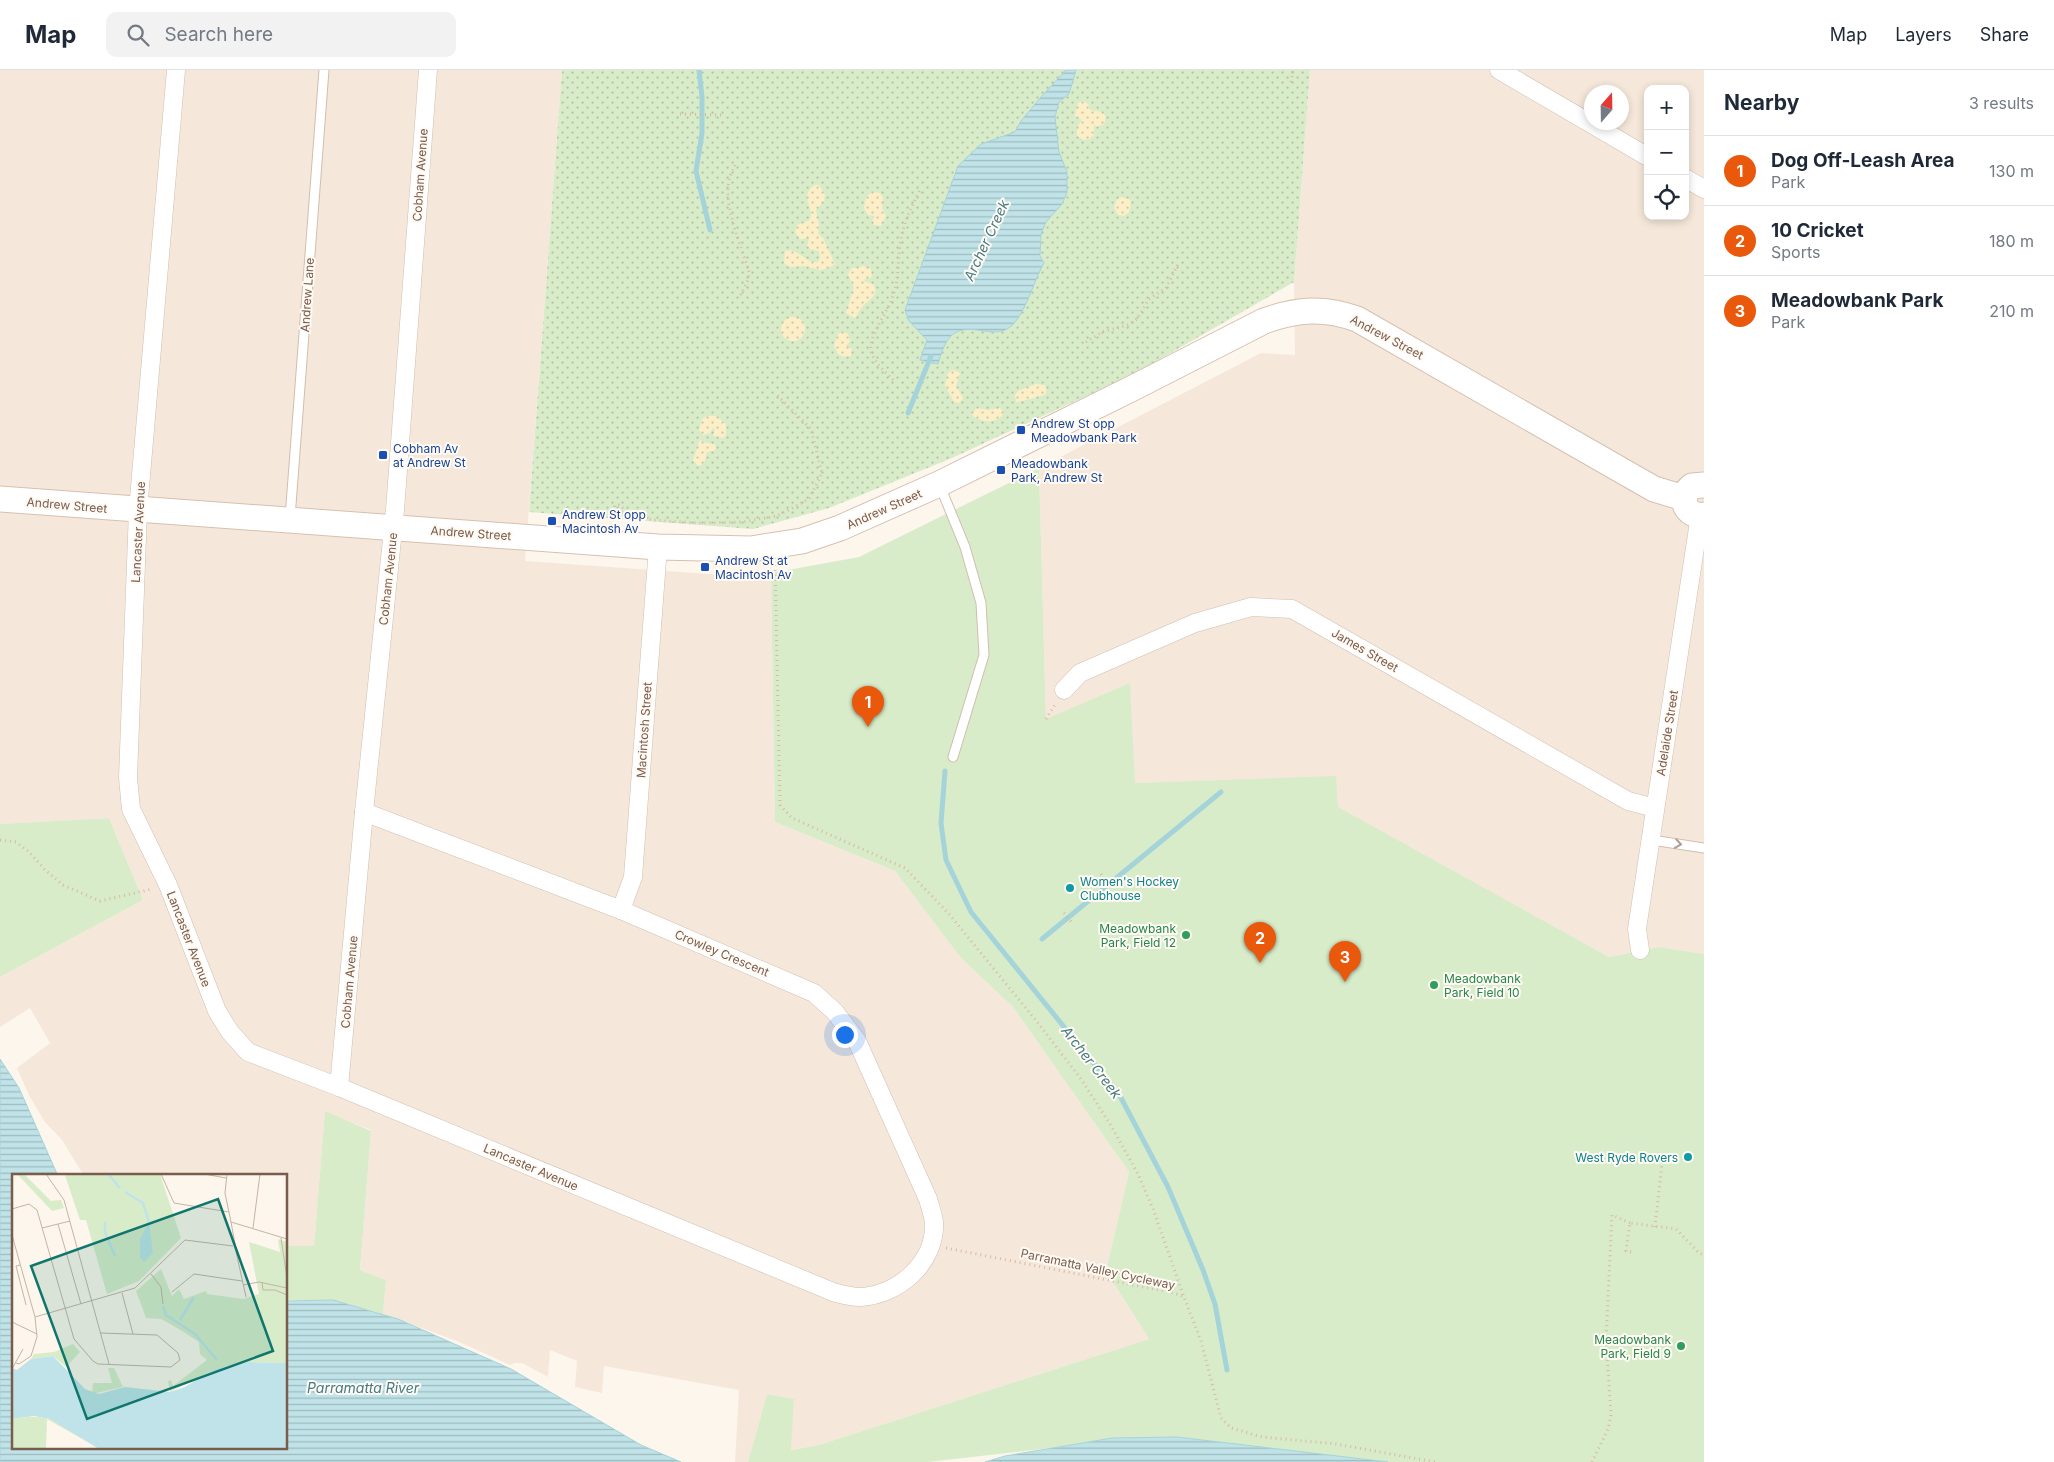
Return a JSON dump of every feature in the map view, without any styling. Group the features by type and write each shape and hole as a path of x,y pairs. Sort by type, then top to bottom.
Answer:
{"main road":[{"name":"Andrew Street","path":"0,499 658,547 724,549 774,546 802,541 840,528 939,484 1264,321 1283,314 1316,310 1338,312 1357,319 1654,489 1698,503"}],"street":[{"name":"Lancaster Avenue","path":"176,70 138,510 129,786 131,809 168,885 217,1011 230,1032 248,1052 339,1087 833,1292 858,1297 882,1293 904,1282 922,1264 931,1244"},
{"name":"Cobham Avenue","path":"339,1087 364,812 393,527 428,70"},
{"path":"1499,70 1644,154"},
{"path":"1689,180 1704,189"},
{"name":"Adelaide Street","path":"1640,950 1637,929 1652,840 1698,503"},
{"name":"Macintosh Street","path":"621,910 633,877 658,547"},
{"name":"James Street","path":"1064,690 1080,673 1195,623 1252,607 1292,609 1628,801 1655,808"},
{"name":"Crowley Crescent","path":"364,812 621,910 814,993 835,1012 857,1041 928,1199 934,1222 931,1244"}],"lane":[{"name":"Andrew Lane","path":"290,520 324,70"},
{"path":"939,484 965,547 981,603 984,655 953,756"},
{"path":"1652,840 1704,848"}],"path":[{"path":"1291,82 1293,70"},
{"path":"680,114 721,115"},
{"path":"735,166 729,179 728,194 732,217 749,272 748,280 740,296"},
{"path":"893,380 874,359 871,350 871,339 882,322 897,287 900,270 900,244 910,208 920,190"},
{"path":"1086,342 1102,332 1128,325 1137,319 1149,299 1166,288 1179,262"},
{"path":"628,512 652,520 698,523 742,522 777,516 809,500 822,473 810,429 775,393"},
{"path":"774,546 780,805 792,818 905,868 949,914 1044,1030 1081,1079 1110,1124 1138,1174 1153,1209 1184,1297"},
{"path":"0,840 16,842 63,885 100,901 168,885"},
{"path":"1101,874 1112,890"},
{"path":"1064,913 1072,923"},
{"path":"1655,1227 1662,1164"},
{"path":"1592,1462 1608,1429 1611,1416 1606,1340 1612,1215 1630,1223 1676,1229 1699,1253 1704,1255"},
{"path":"1630,1223 1626,1251 1631,1252"},
{"name":"Parramatta Valley Cycleway","path":"931,1244 1174,1293 1184,1297 1201,1341 1221,1418 1231,1428 1262,1437 1336,1444 1435,1462"}],"shaded area":[{"path":"0,70 562,70 525,561 751,577 771,573 775,822 895,871 960,957 1013,1007 1129,1172 1106,1271 1149,1339 819,1445 790,1450 794,1399 767,1394 748,1462 735,1462 739,1390 604,1366 602,1393 575,1387 577,1361 550,1350 548,1377 522,1363 510,1365 457,1341 383,1314 386,1280 360,1270 371,1130 325,1112 314,1246 288,1246 288,1174 83,1174 62,1140 44,1121 29,1095 17,1068 50,1043 30,1008 0,1027 0,977 143,900 109,818 0,824"},
{"path":"1310,70 1704,70 1704,954 1659,947 1609,957 1337,807 1335,777 1135,783 1046,719 1039,468 1261,353 1295,355 1294,282"}],"green space":[{"path":"562,70 1310,70 1294,282 1136,373 952,458 829,508 753,529 529,512"},
{"path":"1039,468 1046,719 1130,683 1135,783 1336,776 1338,807 1609,957 1659,947 1704,954 1704,1462 1388,1462 1177,1437 1112,1438 1051,1448 928,1462 748,1462 767,1394 794,1399 791,1450 819,1445 1149,1339 1106,1271 1129,1172 1013,1007 960,957 895,871 775,822 771,573 859,557"},
{"path":"109,818 143,900 0,977 0,824"},
{"path":"325,1111 371,1131 360,1270 386,1280 383,1314 333,1300 288,1300 288,1246 314,1246"}],"sand":[{"path":"1083,101 1088,104 1090,110 1102,112 1106,117 1104,124 1097,127 1094,125 1094,135 1084,140 1077,136 1077,127 1082,120 1075,116 1078,103"},
{"path":"815,185 819,185 825,195 824,201 816,210 819,226 818,234 823,238 835,264 821,270 804,266 790,267 784,263 785,251 794,251 813,262 818,262 820,258 819,251 810,249 807,246 808,237 800,239 795,232 797,225 808,221 811,217 807,194"},
{"path":"872,192 880,193 883,197 882,208 886,216 881,226 874,225 872,221 875,216 868,215 864,208 866,197"},
{"path":"1121,197 1129,199 1131,202 1129,212 1124,216 1118,215 1114,207 1117,200"},
{"path":"863,266 871,269 872,276 864,281 874,285 875,292 855,318 846,313 854,287 848,274 852,268"},
{"path":"793,317 801,321 805,329 801,337 793,341 785,337 781,329 785,321"},
{"path":"843,332 848,334 850,341 846,346 852,349 851,356 844,357 838,354 834,346 838,334"},
{"path":"953,370 960,373 956,386 963,398 959,403 954,402 945,385 948,373"},
{"path":"1036,384 1046,387 1045,394 1016,402 1015,395 1018,391"},
{"path":"977,408 988,410 1000,408 1004,413 993,421 985,421 973,416 972,413"},
{"path":"708,416 716,416 726,424 726,435 723,438 713,436 715,429 713,428 710,433 703,435 699,430 702,419"},
{"path":"700,440 715,444 716,448 714,451 707,452 704,462 698,466 693,460"}],"water":[{"path":"1066,70 1076,70 1069,94 1059,102 1055,117 1059,152 1067,172 1067,193 1062,204 1046,222 1041,234 1040,256 1044,263 1023,309 1018,318 1007,329 998,332 958,331 952,335 944,346 938,364 920,360 927,340 909,321 905,310 958,166 981,144 1015,132 1021,121"},
{"name":"Parramatta River","path":"0,1059 19,1088 57,1174 12,1174 12,1450 288,1450 288,1301 333,1300 398,1319 511,1369 641,1445 681,1462 0,1462"},
{"path":"1177,1437 1388,1462 985,1462 1005,1456 1112,1438"}],"waterway":[{"path":"699,70 702,97 702,133 696,171 710,230"},
{"name":"Archer Creek","path":"908,413 931,356"},
{"name":"Archer Creek","path":"945,771 941,823 946,860 971,912 1120,1096 1168,1187 1203,1270 1215,1304 1227,1370"},
{"path":"1042,939 1221,792"}],"place":[{"name":"Andrew St opp Meadowbank Park","path":"1021,430"},
{"name":"Cobham Av at Andrew St","path":"383,455"},
{"name":"Meadowbank Park, Andrew St","path":"1001,470"},
{"name":"Andrew St opp Macintosh Av","path":"552,521"},
{"name":"Andrew St at Macintosh Av","path":"705,567"},
{"name":"Dog Off-Leash Area","path":"868,727"},
{"name":"Women's Hockey Clubhouse","path":"1070,888"},
{"name":"Meadowbank Park, Field 12","path":"1186,935"},
{"name":"10 Cricket","path":"1260,963"},
{"name":"Meadowbank Park","path":"1345,982"},
{"name":"Meadowbank Park, Field 10","path":"1434,985"},
{"name":"West Ryde Rovers","path":"1688,1157"},
{"name":"Meadowbank Park, Field 9","path":"1681,1346"}]}
